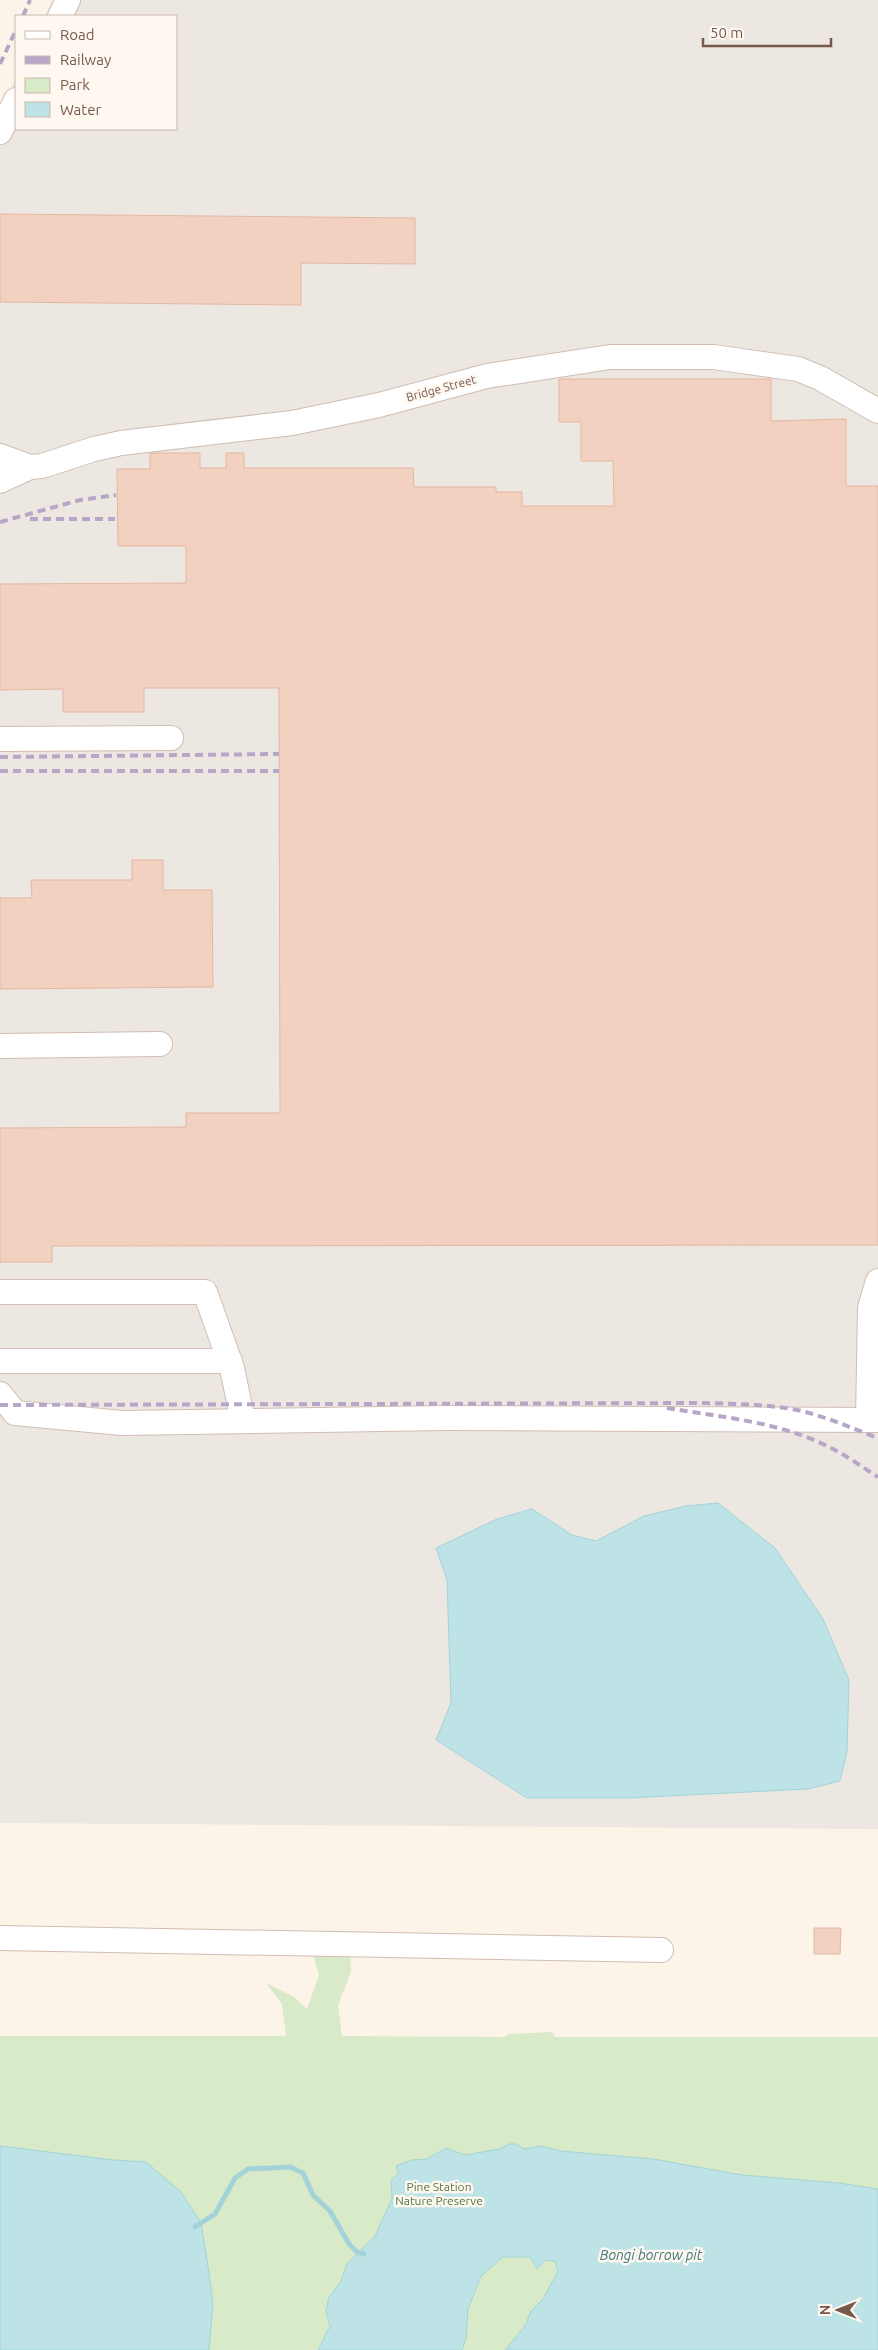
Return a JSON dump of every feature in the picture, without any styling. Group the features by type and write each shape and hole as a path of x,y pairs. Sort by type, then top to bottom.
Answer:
{"lane":[{"path":"60,15 68,0"},
{"path":"0,132 15,102"},
{"name":"Bridge Street","path":"0,481 30,467 42,466 86,451 121,442 292,423 379,405 487,376 610,357 713,356 798,369 820,378 878,411"},
{"path":"0,456 30,467"},
{"path":"0,739 171,738"},
{"path":"0,1046 160,1044"},
{"path":"0,1394 15,1413 122,1422 446,1418 873,1420 870,1308 878,1281"},
{"path":"0,1292 205,1292 230,1362 243,1421"},
{"path":"0,1361 230,1362"},
{"path":"0,1938 660,1950"}],"shaded area":[{"path":"52,0 878,0 878,1829 0,1823 0,111 15,78 15,130 178,130 178,15 45,15"}],"green space":[{"name":"Pine Station Nature Preserve","path":"311,1949 350,1950 351,1972 338,2005 342,2036 504,2037 509,2034 552,2032 555,2037 878,2037 878,2350 0,2350 0,2036 286,2036 282,2004 266,1983 294,1997 307,2009 319,1975"}],"water":[{"path":"718,1503 775,1548 823,1619 849,1680 847,1752 840,1781 808,1789 629,1798 527,1798 436,1740 451,1703 447,1580 436,1548 497,1519 532,1509 572,1535 596,1541 644,1516 686,1506"},
{"name":"Bongi borrow pit","path":"509,2144 516,2144 524,2149 541,2146 561,2151 653,2159 742,2175 839,2183 878,2189 878,2350 505,2350 525,2326 531,2311 543,2299 558,2271 555,2261 546,2260 537,2269 530,2257 503,2257 481,2276 468,2309 466,2338 462,2350 318,2350 330,2326 326,2311 329,2297 340,2283 347,2264 375,2236 392,2199 391,2180 399,2173 396,2166 411,2160 427,2159 446,2148 465,2155 500,2149"},
{"path":"0,2146 113,2160 146,2162 181,2192 201,2223 213,2304 209,2350 0,2350"}],"building":[{"path":"0,214 415,218 415,264 301,263 301,305 0,302"},
{"path":"559,379 771,379 771,421 846,419 846,486 878,486 878,1245 52,1246 52,1262 0,1262 0,1128 186,1127 186,1113 280,1113 279,688 144,688 144,712 63,712 63,689 0,690 0,584 186,583 186,546 118,546 117,469 150,469 150,453 200,453 200,468 226,468 226,453 244,453 244,468 413,468 414,487 496,487 496,492 522,492 522,506 614,506 613,461 581,461 581,422 559,422"},
{"path":"132,860 163,860 163,890 212,890 213,987 0,989 0,898 32,898 31,880 132,880"},
{"path":"814,1928 841,1928 840,1954 814,1954"}],"waterway":[{"path":"195,2227 215,2214 235,2178 248,2169 290,2167 303,2173 313,2195 330,2211 349,2244 357,2252 364,2254"}],"railway":[{"path":"23,15 30,0"},
{"path":"0,64 15,32"},
{"path":"0,522 80,500 116,495"},
{"path":"30,519 115,519"},
{"path":"0,757 279,754"},
{"path":"0,771 279,771"},
{"path":"0,1405 739,1404 797,1410 828,1419 878,1438"},
{"path":"667,1408 750,1422 791,1432 835,1450 878,1477"}]}
